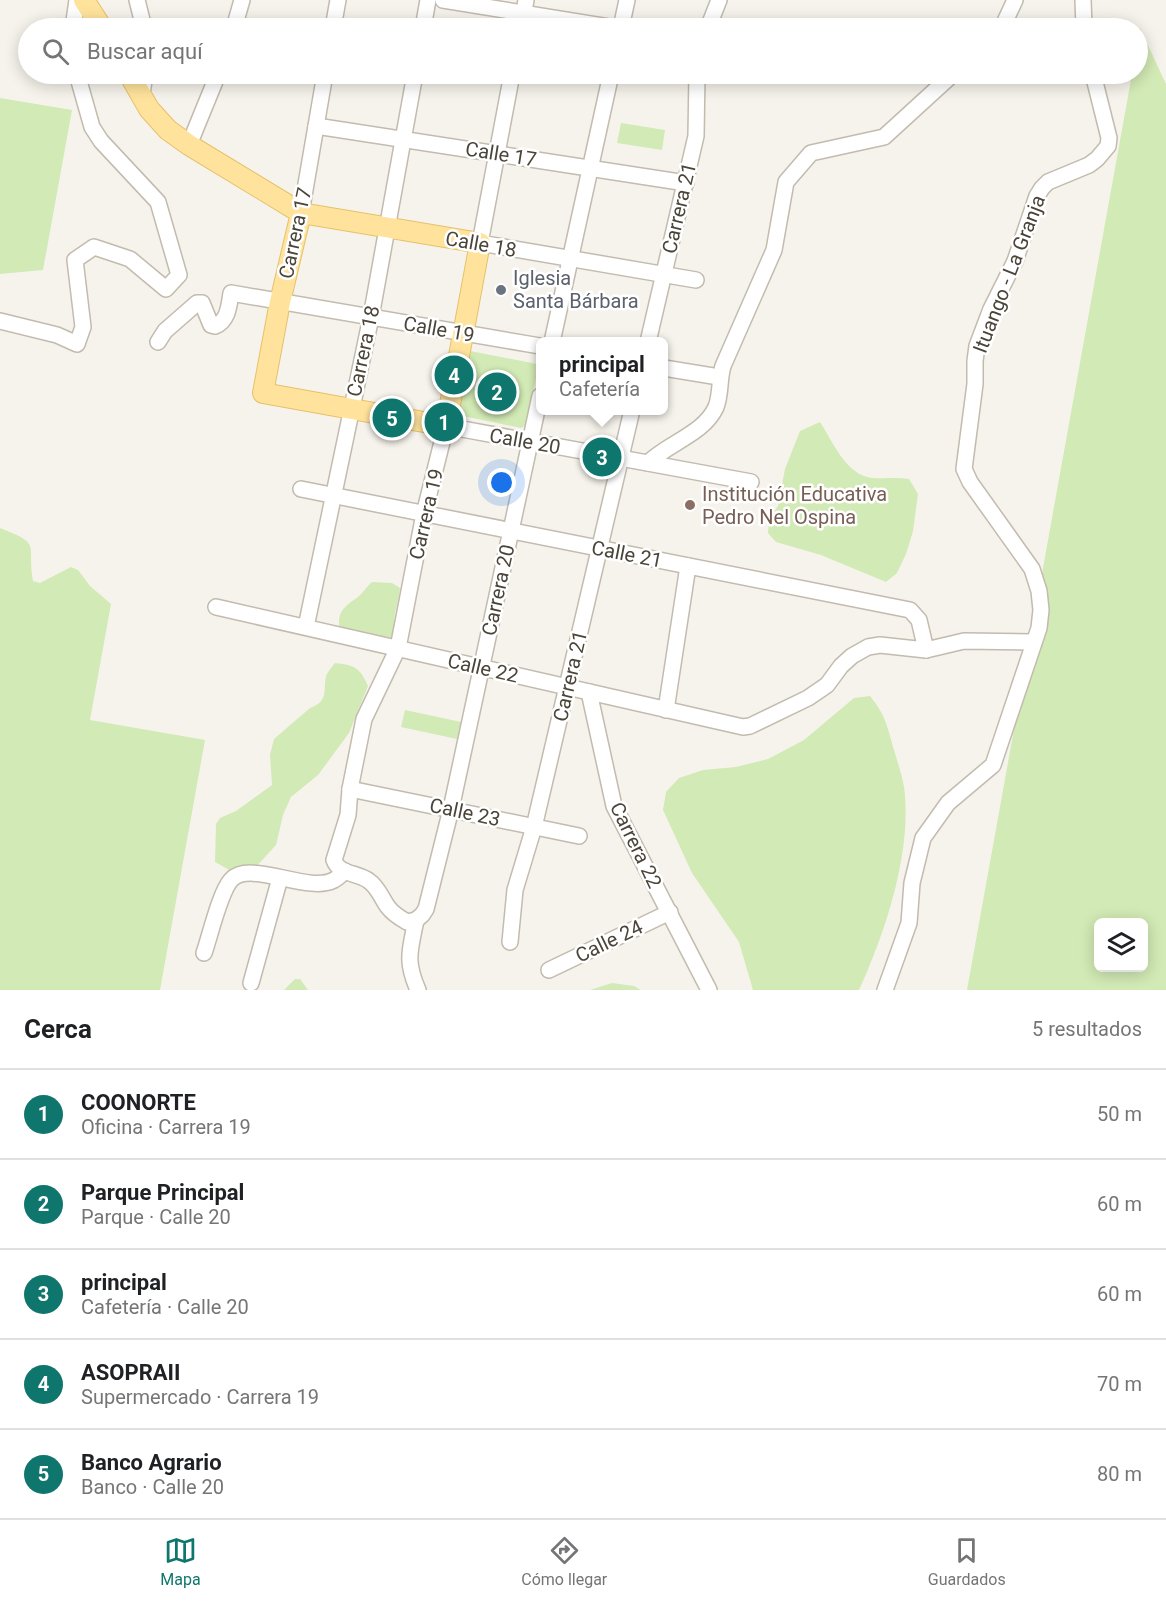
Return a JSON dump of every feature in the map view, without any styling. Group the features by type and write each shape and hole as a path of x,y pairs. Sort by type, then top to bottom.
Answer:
{"main road":[{"path":"84,0 96,18"},
{"path":"136,84 149,109 158,120 189,145 301,213"},
{"name":"Calle 18","path":"301,213 480,243"},
{"name":"Carrera 17","path":"263,393 280,302 301,213"},
{"name":"Carrera 19","path":"446,426 480,243"},
{"name":"Calle 20","path":"263,393 446,426"}],"street":[{"path":"75,18 77,0"},
{"path":"137,0 142,18"},
{"path":"237,18 242,0"},
{"path":"335,18 338,0"},
{"path":"425,18 428,0"},
{"path":"443,0 550,18"},
{"path":"623,18 627,0"},
{"path":"712,18 719,0"},
{"path":"1007,18 1016,0"},
{"path":"1083,0 1084,18"},
{"path":"0,321 57,334 77,344 83,327 75,260 94,247 130,260 165,289 179,275 158,202 101,141 92,127 80,84"},
{"path":"142,93 143,84"},
{"path":"189,145 214,84"},
{"name":"Carrera 17","path":"301,213 323,84"},
{"name":"Carrera 18","path":"306,627 371,317 413,84"},
{"name":"Carrera 19","path":"480,243 510,84"},
{"path":"553,337 609,84"},
{"name":"Carrera 21","path":"649,337 696,136 697,84"},
{"path":"648,463 656,454 698,428 711,417 717,404 719,377 774,250 786,182 811,153 884,137 942,84"},
{"name":"Ituango - La Granja","path":"885,990 909,923 912,883 923,838 948,803 993,765 1039,628 1041,610 1037,580 1032,569 970,482 964,469 975,384 975,361 977,346 991,309 1015,261 1037,196 1048,182 1089,165 1108,146 1109,138 1096,84"},
{"name":"Calle 17","path":"316,126 686,183"},
{"name":"Calle 18","path":"480,243 696,280"},
{"name":"Calle 19","path":"158,342 165,331 192,304 201,303 211,325 219,325 223,322 229,309 231,293 536,345"},
{"path":"668,369 719,377"},
{"name":"Carrera 20","path":"418,990 411,974 408,957 416,920 426,909 451,809 536,415"},
{"name":"Carrera 21","path":"510,942 515,890 534,827 631,415"},
{"name":"Carrera 19","path":"345,871 336,866 334,860 348,814 350,789 364,718 398,648 424,514 446,426"},
{"name":"Calle 20","path":"446,426 751,482"},
{"name":"Calle 21","path":"302,489 910,610 919,620 926,650"},
{"path":"666,710 688,566"},
{"name":"Calle 22","path":"216,607 743,727 750,726 808,698 827,685 841,666 852,656 868,647 880,645 926,650"},
{"path":"926,650 964,641 1034,642"},
{"name":"Carrera 22","path":"588,692 614,806 709,990"},
{"name":"Calle 23","path":"350,789 579,836"},
{"path":"204,953 225,890 231,880 236,876 252,873 323,884 335,880 345,871 368,880 389,909 398,916 407,922 416,920"},
{"path":"251,983 280,878"},
{"name":"Calle 24","path":"549,970 670,912"}],"green space":[{"path":"1148,45 1166,84 1166,990 967,990 1130,84 1148,84"},
{"path":"0,98 72,110 43,270 0,274"},
{"path":"621,123 665,130 662,150 617,143"},
{"path":"470,351 536,364 536,378 526,425 521,428 463,416 459,408"},
{"path":"820,422 841,456 855,471 872,478 909,479 918,494 913,531 906,554 897,573 886,582 821,555 776,542 768,533 769,520 778,506 785,469 800,431"},
{"path":"0,528 28,542 33,581 40,583 71,567 78,570 90,586 111,604 90,720 205,740 160,990 0,990"},
{"path":"372,582 392,583 400,588 392,638 340,630 339,619 343,610"},
{"path":"335,663 356,668 368,686 349,733 318,775 291,797 283,815 276,845 254,869 233,872 215,862 216,824 220,818 236,811 272,785 270,755 274,739 323,699 326,676"},
{"path":"870,696 885,722 901,772 906,819 904,844 894,895 869,968 859,990 753,990 739,942 692,873 663,810 666,792 679,778 703,770 736,767 768,759 804,740 854,698"},
{"path":"405,710 461,722 457,739 401,727"},
{"path":"295,979 300,979 308,990 284,990"},
{"path":"612,983 634,986 641,990 590,990"}],"place":[{"name":"Iglesia Santa Bárbara","path":"501,290"},
{"name":"ASOPRAII","path":"454,375"},
{"name":"Parque Principal","path":"497,392"},
{"name":"Banco Agrario","path":"392,418"},
{"name":"COONORTE","path":"444,422"},
{"name":"principal","path":"602,457"},
{"name":"Institución Educativa Pedro Nel Ospina","path":"690,505"}]}
